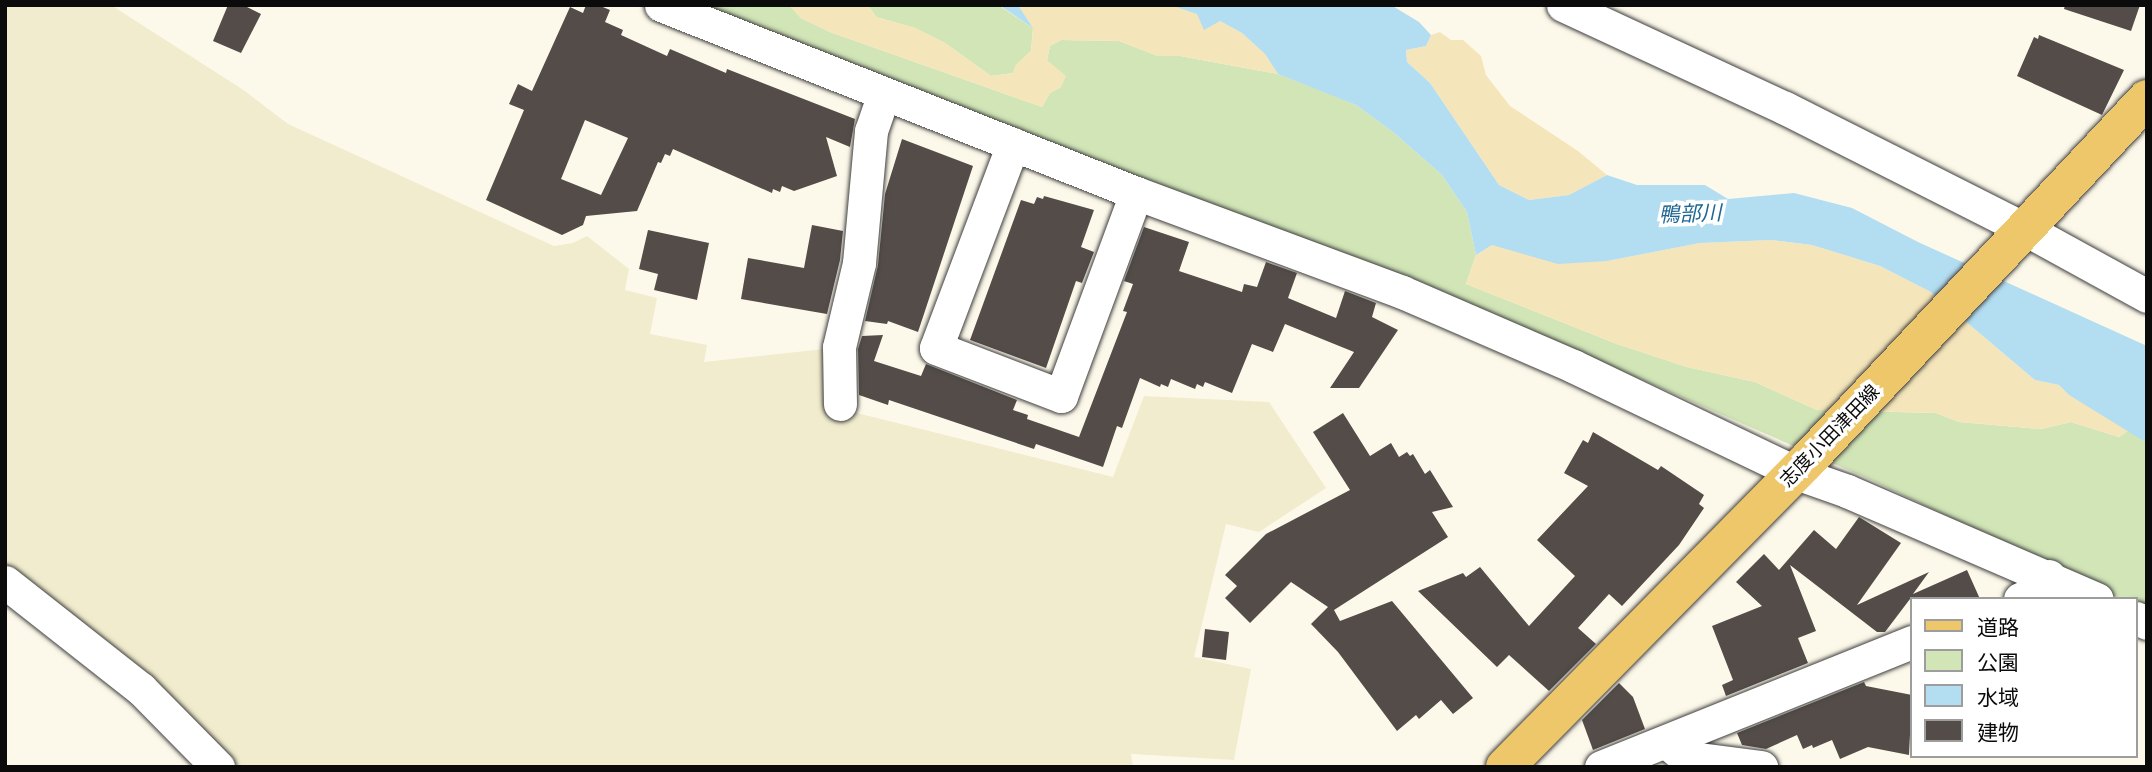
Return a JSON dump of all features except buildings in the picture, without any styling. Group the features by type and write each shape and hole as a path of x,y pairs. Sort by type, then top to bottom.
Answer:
{"main road":[{"name":"志度小田津田線","path":"1505,767 1801,467 2147,99"}],"street":[{"path":"661,5 1136,193 1402,292 1801,467 1847,491 2093,597"},
{"path":"1563,5 1785,108 2016,238 2147,296"},
{"path":"840,404 839,347 859,263 871,131 884,94"},
{"path":"1013,145 936,348 1061,396 1136,193"},
{"path":"2025,597 2039,591 2049,576"},
{"path":"5,582 141,689 218,767"},
{"path":"1601,767 1910,643"},
{"path":"1667,742 1684,757 1761,767"}],"shaded area":[{"path":"5,5 111,5 245,91 288,124 554,246 573,243 587,236 629,269 625,290 657,298 650,334 707,345 704,362 842,347 845,410 1113,477 1144,396 1269,402 1326,488 1259,532 1226,524 1194,657 1251,669 1234,760 1131,754 1133,767 239,767 146,677 5,567"}],"green space":[{"path":"687,5 789,5 801,18 830,32 1042,107 1050,93 1061,87 1047,60 1050,46 1061,40 1119,41 1158,56 1180,56 1278,74 1332,95 1356,105 1393,132 1442,175 1467,212 1476,255 1466,284 1617,344 1687,367 1755,382 1817,410 1936,413 1959,422 2041,429 2071,422 2119,437 2129,430 2147,443 2147,610 2138,606 2138,597 2118,597 1869,479 1583,354"},
{"path":"868,5 998,5 1033,28 1031,51 1016,65 1013,73 991,76 945,43 915,28 876,17"}],"sand":[{"path":"789,5 868,5 876,17 915,28 945,43 991,76 1013,73 1016,65 1031,51 1033,28 1018,5 1170,5 1220,21 1242,33 1265,54 1278,74 1180,56 1158,56 1119,41 1061,40 1050,46 1047,60 1066,76 1061,87 1050,93 1042,107 830,32 801,18"},
{"path":"1440,32 1451,40 1463,40 1481,56 1486,75 1510,106 1578,151 1607,175 1569,195 1529,200 1499,185 1430,83 1407,62 1406,50 1426,46 1431,35"},
{"path":"1771,240 1812,245 1880,266 1931,292 2035,380 2059,385 2069,395 2129,430 2119,437 2071,422 2041,429 1959,422 1936,413 1817,410 1755,382 1687,367 1617,344 1466,284 1476,255 1492,245 1607,261 1700,243"}],"water":[{"path":"998,5 1018,5 1033,28 1002,7"},
{"name":"鴨部川","path":"1170,5 1391,5 1419,22 1431,35 1426,46 1406,50 1407,62 1430,83 1499,185 1529,200 1569,195 1607,175 1637,185 1705,185 1728,199 1794,193 1852,208 1918,242 2147,346 2147,443 2069,395 2059,385 2035,380 1931,292 1880,266 1812,245 1771,240 1700,243 1607,261 1558,264 1492,245 1476,255 1467,212 1442,175 1393,132 1356,105 1278,74 1265,54 1242,33 1220,21 1204,30 1197,14"}]}
